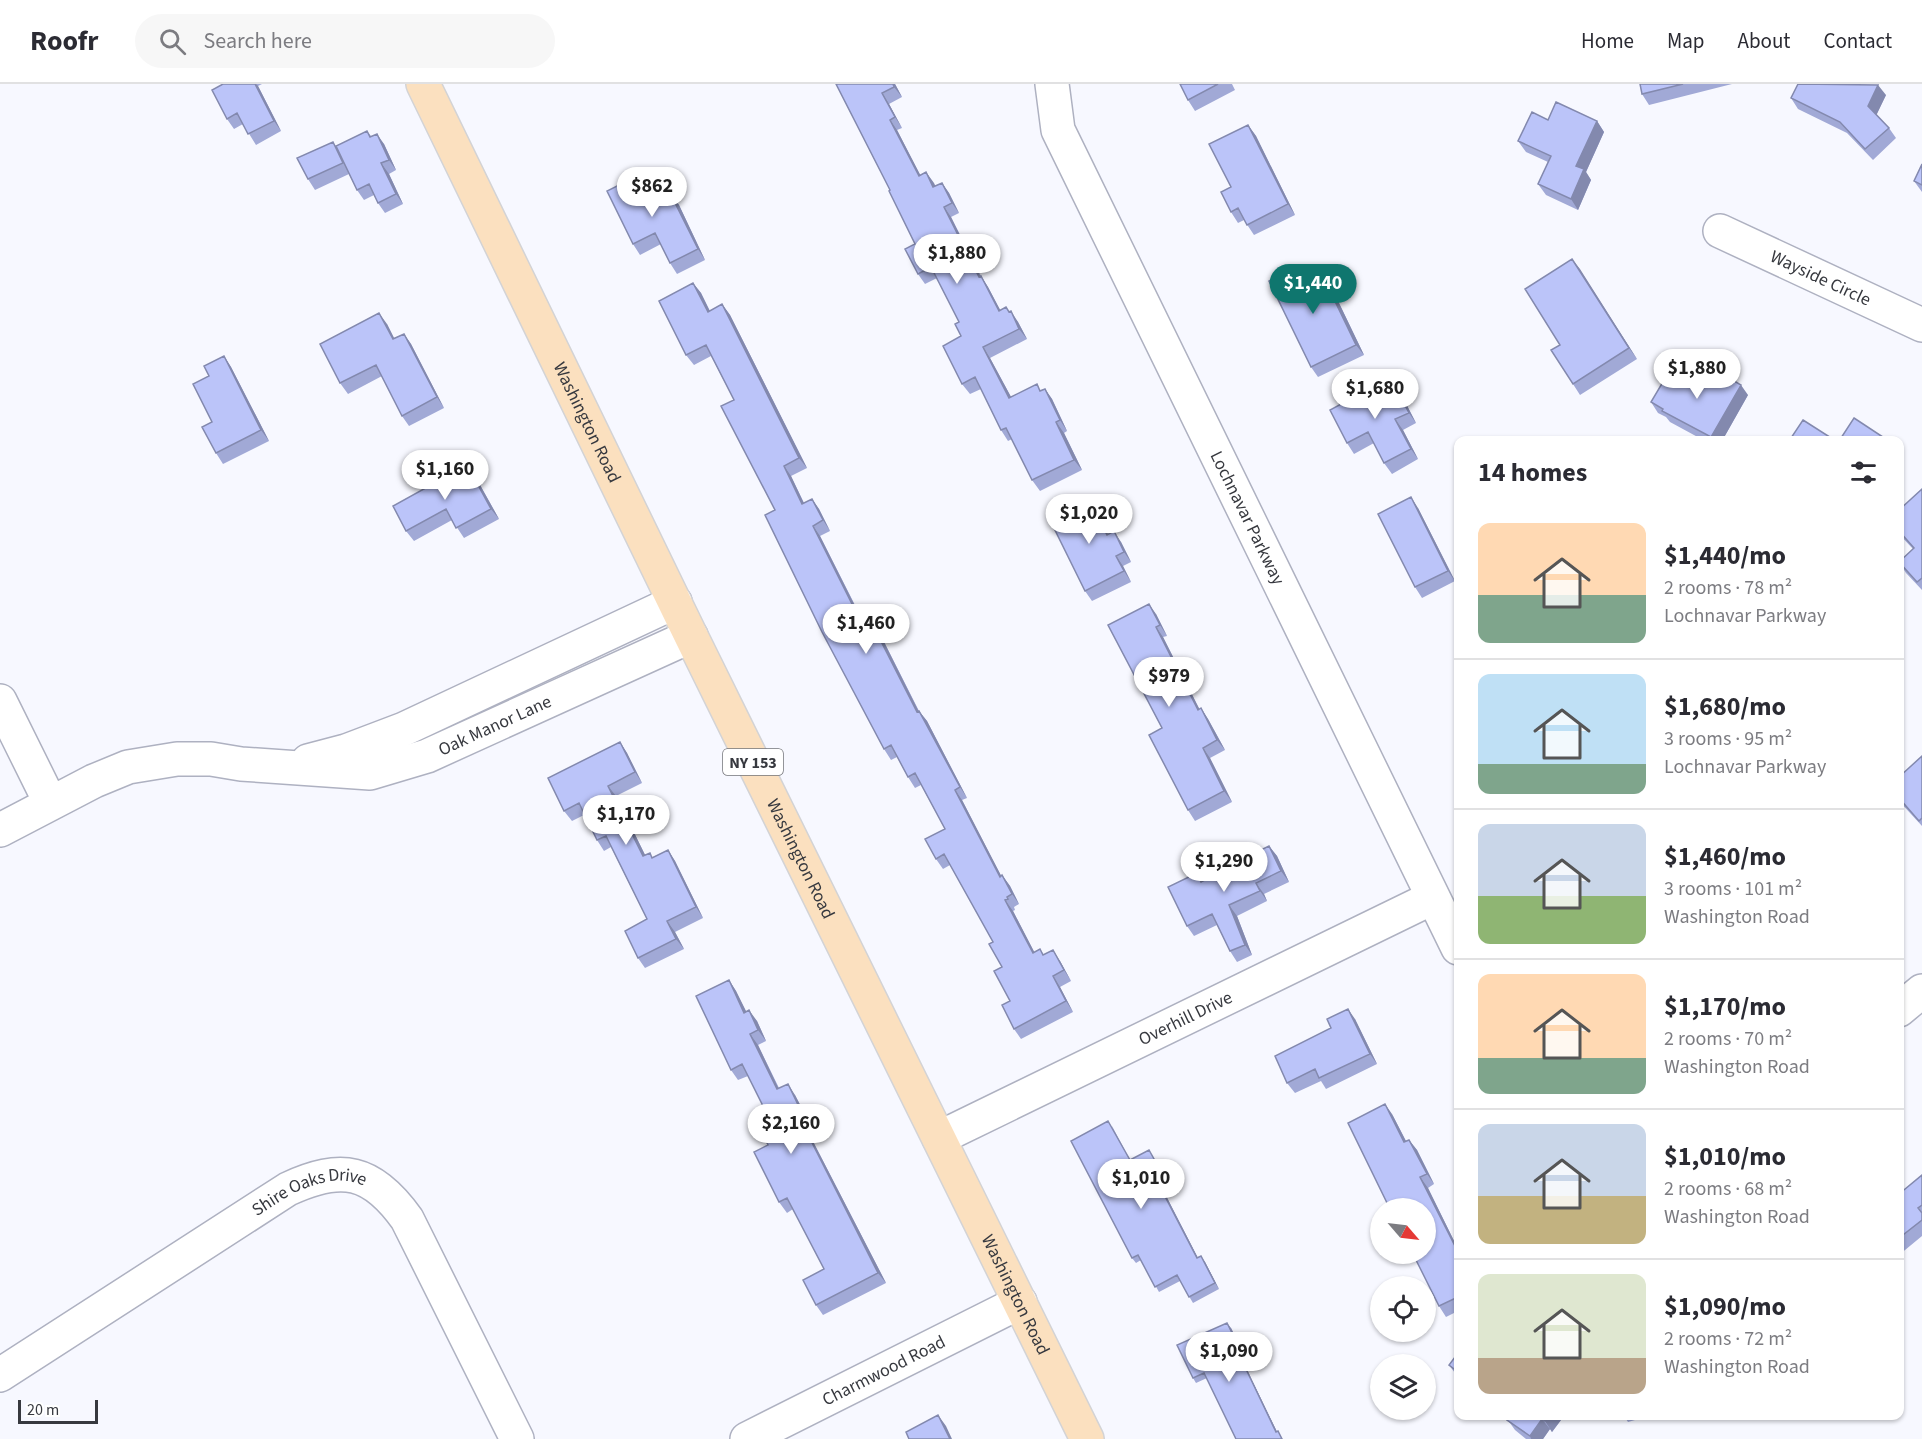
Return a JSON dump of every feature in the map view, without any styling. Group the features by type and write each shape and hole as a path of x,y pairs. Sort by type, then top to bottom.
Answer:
{"main road":[{"name":"Washington Road","path":"423,84 691,636 1087,1439"}],"street":[{"name":"Lochnavar Parkway","path":"1052,84 1058,130 1454,940"},
{"name":"Wayside Circle","path":"1720,231 1922,325"},
{"name":"Oak Manor Lane","path":"289,767 346,751 404,729 675,602"},
{"name":"Oak Manor Lane","path":"0,830 50,802 128,767 177,759 211,759 241,764 370,773 427,756 691,636"},
{"path":"0,701 50,802"},
{"name":"Overhill Drive","path":"939,1138 1432,898"},
{"path":"1904,1006 1922,991"},
{"name":"Shire Oaks Drive","path":"0,1375 288,1189 311,1178 332,1174 354,1175 374,1185 393,1199 407,1220 517,1439"},
{"name":"Charmwood Road","path":"747,1439 1020,1302"}],"building":[{"path":"223,84 255,84 274,121 248,134 237,113 227,119 212,90"},
{"path":"836,84 893,84 894,87 882,93 895,117 890,120 919,176 926,172 933,187 942,183 952,203 944,207 979,277 981,276 999,311 1006,307 1009,312 1011,311 1019,329 983,347 1009,398 1037,384 1040,391 1045,389 1060,420 1056,422 1074,460 1032,480 1006,428 1001,430 975,377 962,384 943,346 961,336 955,324 959,322 931,267 918,274 905,249 915,244"},
{"path":"1180,84 1218,84 1188,100"},
{"path":"1640,84 1683,84 1642,94"},
{"path":"1798,84 1878,85 1868,106 1889,128 1865,149 1840,122 1791,98"},
{"path":"1556,102 1597,121 1576,166 1584,169 1571,199 1538,184 1551,156 1518,141 1532,112 1548,120"},
{"path":"1248,125 1288,204 1247,225 1238,208 1231,212 1221,192 1231,187 1209,144"},
{"path":"367,131 370,137 377,134 389,160 381,163 396,194 378,203 369,184 357,190 336,146"},
{"path":"333,142 343,163 308,179 297,158"},
{"path":"1922,164 1922,185 1914,181"},
{"path":"641,174 655,203 671,195 698,249 670,263 655,233 633,244 607,191"},
{"path":"1572,259 1629,348 1573,384 1551,350 1560,345 1525,289"},
{"path":"1318,266 1356,345 1311,367 1269,281 1296,268 1300,275"},
{"path":"693,283 708,312 722,304 799,458 784,466 802,504 812,499 823,520 813,526 857,614 865,610 917,712 919,711 960,787 955,790 1000,877 1002,875 1012,894 1005,900 1033,953 1040,949 1043,955 1053,950 1064,970 1053,976 1066,1001 1014,1029 1002,1005 1010,1001 994,971 1002,967 989,944 993,942 944,854 936,859 925,839 945,829 915,773 908,777 891,745 884,749 822,632 765,515 775,510 721,406 734,400 706,345 686,355 659,301"},
{"path":"379,313 393,339 404,334 437,397 402,416 376,365 340,383 320,344"},
{"path":"224,356 261,430 216,453 202,427 212,422 193,384 209,376 204,366"},
{"path":"1670,370 1684,378 1687,373 1707,385 1716,370 1741,385 1712,436 1662,411 1663,409 1651,402"},
{"path":"1393,383 1409,413 1395,419 1411,449 1384,463 1368,432 1347,443 1330,410 1376,385 1379,391"},
{"path":"1854,418 1881,436 1842,436"},
{"path":"1803,420 1828,436 1792,436"},
{"path":"467,465 491,509 456,528 446,509 406,531 393,506"},
{"path":"1922,489 1922,578 1917,582 1904,568 1904,557 1914,548 1904,537 1904,505"},
{"path":"1411,497 1448,571 1415,587 1378,514"},
{"path":"1089,500 1107,535 1114,531 1124,552 1116,556 1124,571 1085,591 1050,520"},
{"path":"1149,604 1160,625 1156,627 1198,710 1201,708 1217,740 1203,748 1224,791 1188,810 1149,735 1162,728 1108,625"},
{"path":"620,742 635,772 608,786 643,856 650,853 652,858 668,850 696,907 667,921 676,939 638,958 625,931 647,919 606,836 597,840 579,803 564,811 548,778"},
{"path":"1922,756 1922,818 1919,821 1904,804 1904,772"},
{"path":"1269,846 1281,871 1256,883 1260,891 1229,905 1245,945 1230,951 1212,914 1187,926 1168,887 1197,873 1201,882"},
{"path":"729,980 744,1013 749,1010 758,1030 750,1034 777,1089 788,1084 801,1111 797,1113 878,1273 816,1305 803,1280 824,1269 787,1198 779,1202 754,1152 768,1145 759,1126 770,1120 742,1064 731,1070 696,996"},
{"path":"1348,1009 1370,1054 1319,1078 1315,1069 1287,1083 1275,1056 1331,1028 1327,1019"},
{"path":"1385,1104 1404,1142 1409,1140 1427,1174 1420,1177 1431,1198 1385,1198 1348,1123"},
{"path":"1108,1121 1130,1160 1149,1150 1164,1177 1157,1181 1197,1258 1201,1256 1215,1283 1189,1297 1177,1275 1155,1287 1138,1255 1132,1258 1071,1141"},
{"path":"1922,1175 1922,1205 1918,1208 1922,1213 1922,1220 1904,1234 1904,1190"},
{"path":"1436,1209 1454,1244 1454,1299 1439,1306 1436,1300 1436,1276 1424,1276 1418,1264 1436,1264"},
{"path":"1227,1323 1237,1343 1234,1344 1276,1432 1278,1431 1282,1439 1236,1439 1204,1373 1193,1378 1177,1345"},
{"path":"1454,1358 1454,1369 1449,1365"},
{"path":"938,1415 950,1439 909,1439 906,1432"},
{"path":"1507,1420 1541,1420 1530,1436"}]}
